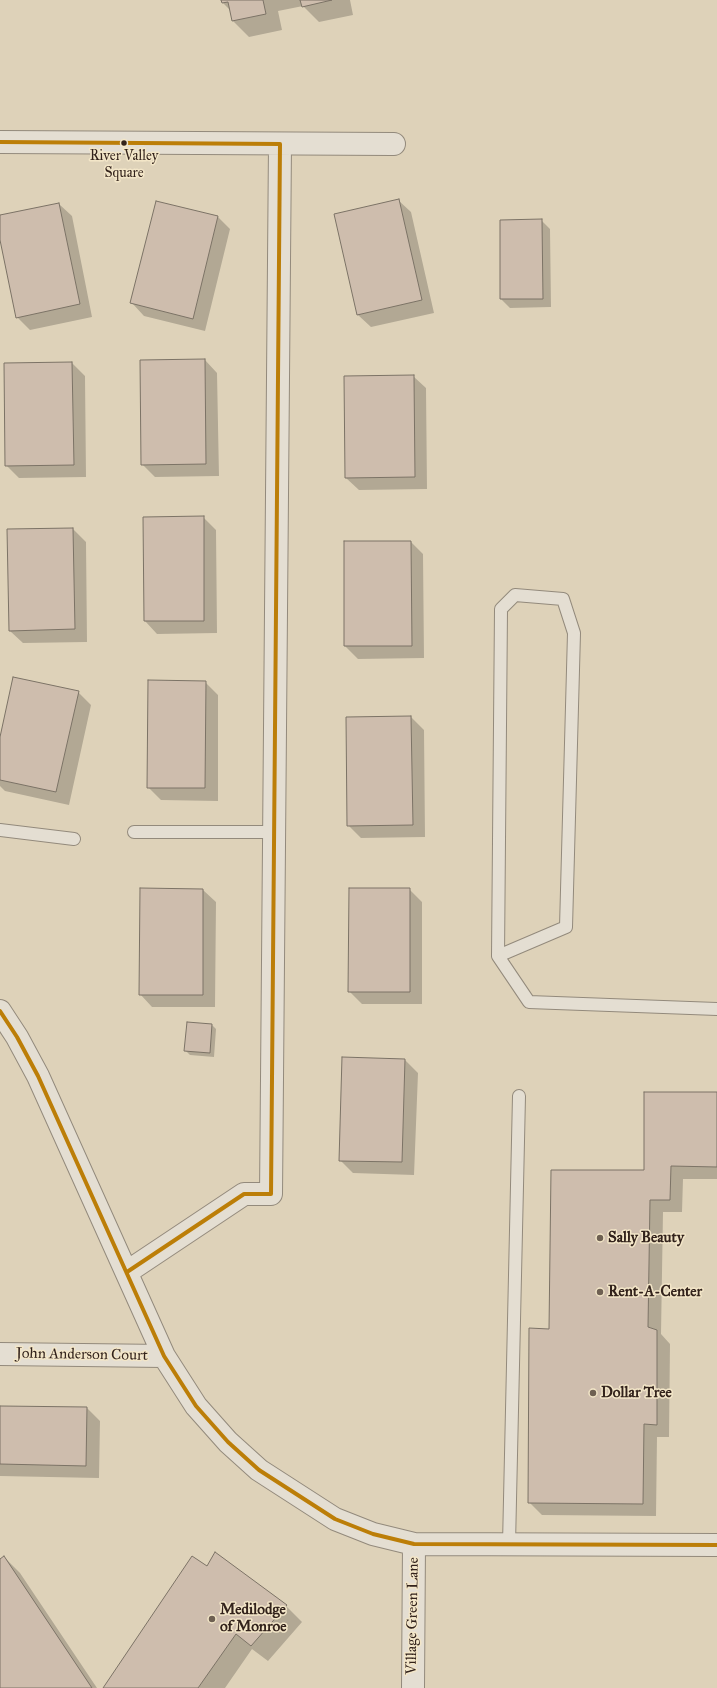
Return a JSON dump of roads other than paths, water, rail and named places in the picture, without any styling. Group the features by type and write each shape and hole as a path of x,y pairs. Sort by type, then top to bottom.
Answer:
{"street":[{"path":"0,142 394,144"},
{"path":"127,1272 244,1194 271,1194 280,144"},
{"path":"0,1011 17,1037 38,1076 164,1356 196,1406 228,1442 259,1470 335,1518 373,1534 414,1544 717,1545"},
{"name":"John Anderson Court","path":"0,1354 164,1356"},
{"name":"Village Green Lane","path":"413,1688 414,1544"}],"lane":[{"path":"498,956 566,927 574,633 564,598 515,595 501,609 498,956 529,1002 717,1009"},
{"path":"0,830 74,839"},
{"path":"134,832 274,832"},
{"path":"509,1544 519,1096"}],"place":[{"name":"River Valley Square","path":"124,143"},
{"name":"Sally Beauty","path":"600,1238"},
{"name":"Rent-A-Center","path":"600,1292"},
{"name":"Dollar Tree","path":"593,1393"},
{"name":"Medilodge of Monroe","path":"212,1619"}]}
